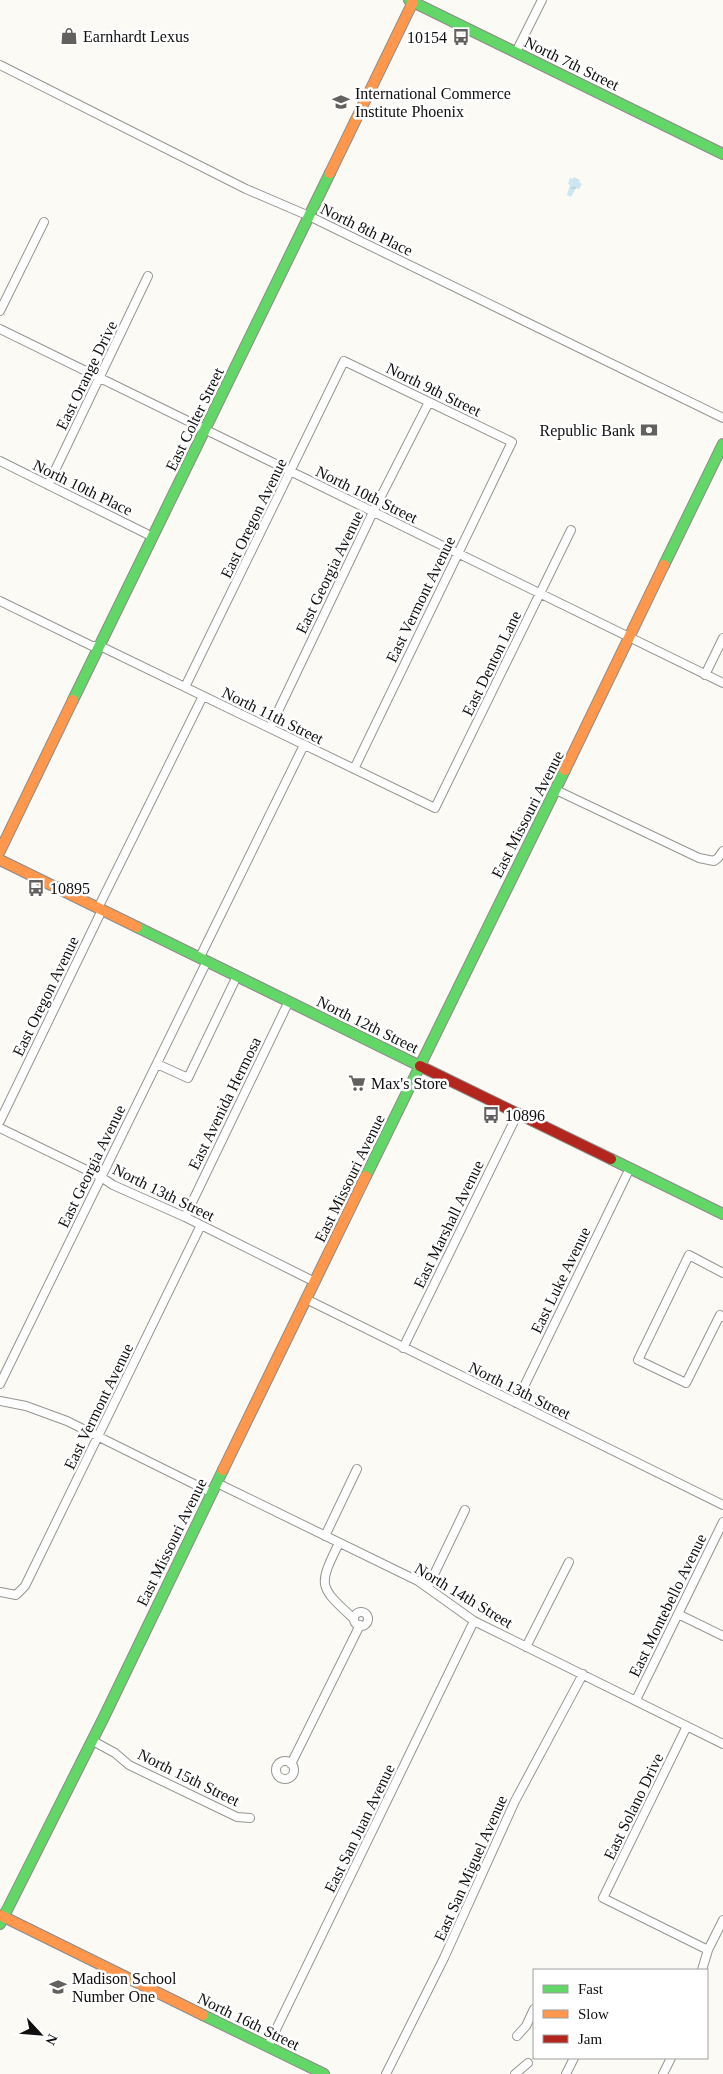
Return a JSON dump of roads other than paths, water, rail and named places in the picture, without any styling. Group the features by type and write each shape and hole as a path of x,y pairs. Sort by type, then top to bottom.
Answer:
{"main road":[{"name":"North 7th Street","path":"412,1 723,154"},
{"name":"East Colter Street","path":"0,851 412,1"},
{"name":"East Missouri Avenue","path":"1,1918 93,1741 214,1488 556,790 723,444"},
{"name":"North 12th Street","path":"0,860 723,1214"},
{"name":"North 16th Street","path":"1,1918 324,2074"}],"street":[{"path":"516,52 542,0"},
{"name":"North 8th Place","path":"0,65 246,189 309,216 723,418"},
{"path":"0,311 44,222"},
{"name":"East Orange Drive","path":"48,485 148,276"},
{"name":"North 10th Street","path":"0,329 723,683"},
{"name":"North 9th Street","path":"344,361 512,442"},
{"name":"East Oregon Avenue","path":"185,687 344,361"},
{"name":"East Georgia Avenue","path":"270,728 373,512 429,402"},
{"name":"East Vermont Avenue","path":"354,769 512,442"},
{"name":"North 10th Place","path":"0,462 153,537"},
{"name":"East Denton Lane","path":"435,808 571,530"},
{"name":"North 11th Street","path":"0,601 92,646 100,646 435,808"},
{"path":"705,674 723,638"},
{"name":"East Oregon Avenue","path":"0,1121 203,696"},
{"name":"East Georgia Avenue","path":"0,1384 157,1064 203,959 304,745"},
{"path":"556,790 699,858 714,861 723,851"},
{"path":"157,1064 188,1078 238,976"},
{"name":"East Avenida Hermosa","path":"184,1218 289,1001"},
{"name":"East Marshall Avenue","path":"403,1348 518,1113"},
{"name":"North 13th Street","path":"0,1128 315,1282"},
{"name":"East Luke Avenue","path":"516,1403 630,1168"},
{"name":"East Vermont Avenue","path":"0,1592 16,1595 25,1586 201,1225"},
{"path":"723,1273 689,1255 638,1360 686,1383 720,1315 723,1317"},
{"name":"North 13th Street","path":"306,1299 723,1505"},
{"name":"North 14th Street","path":"0,1400 26,1406 54,1417 325,1536 428,1587 474,1621 723,1744"},
{"path":"325,1536 357,1469"},
{"path":"428,1587 465,1510"},
{"name":"East Montebello Avenue","path":"636,1700 721,1531 723,1522"},
{"path":"339,1543 325,1573 324,1583 334,1601 360,1626"},
{"path":"526,1647 569,1562"},
{"path":"291,1764 360,1626 367,1622 368,1617 366,1613 359,1612 354,1619"},
{"path":"678,1614 723,1636"},
{"name":"East San Juan Avenue","path":"268,2046 474,1621"},
{"name":"East San Miguel Avenue","path":"386,2074 444,1958 515,1801 583,1674"},
{"name":"East Solano Drive","path":"687,1726 603,1898 708,1950"},
{"name":"North 15th Street","path":"93,1741 115,1753 129,1765 237,1817 250,1818"},
{"path":"702,1969 708,1950 723,1920"},
{"path":"516,2036 526,2026 533,2011"},
{"path":"566,2074 574,2059"},
{"path":"663,2074 670,2059"},
{"path":"515,2074 528,2063"}],"water":[{"path":"574,177 580,180 579,182 582,184 579,189 576,188 571,197 567,195 570,185 568,184 570,178 573,179"}],"place":[{"name":"Earnhardt Lexus","path":"69,36"},
{"name":"10154","path":"461,37"},
{"name":"International Commerce Institute Phoenix","path":"341,102"},
{"name":"Republic Bank","path":"649,430"},
{"name":"10895","path":"36,888"},
{"name":"Max's Store","path":"357,1083"},
{"name":"10896","path":"491,1115"},
{"name":"Madison School Number One","path":"58,1987"}]}
